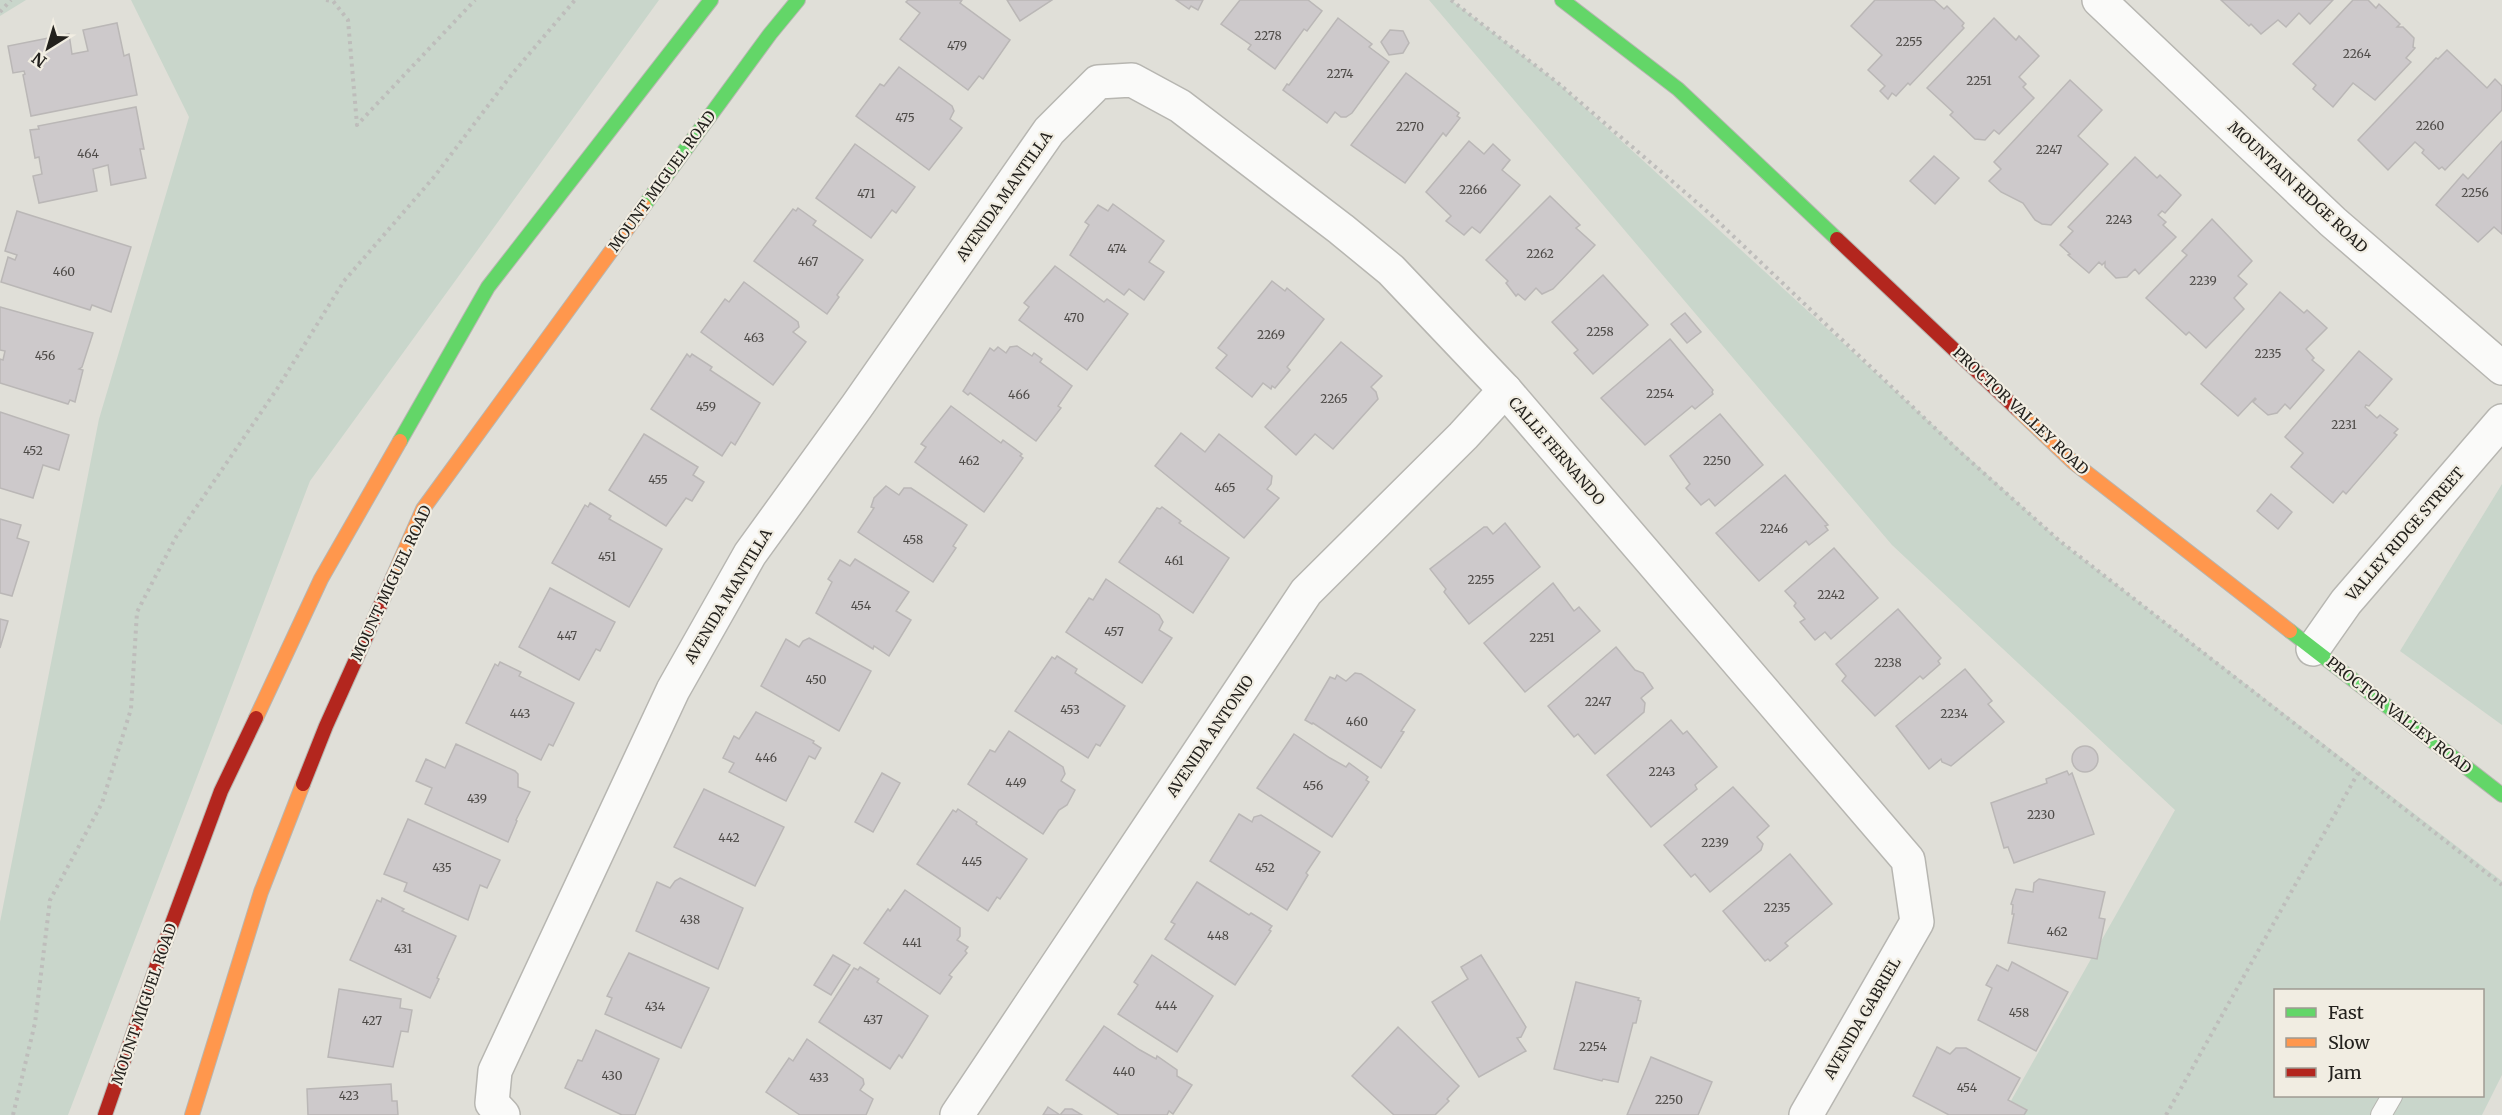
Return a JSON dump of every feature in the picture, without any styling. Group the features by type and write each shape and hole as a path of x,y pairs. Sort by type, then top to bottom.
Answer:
{"street":[{"name":"MOUNT MIGUEL ROAD","path":"105,1115 160,956 221,791 321,579 488,287 711,0"},
{"name":"MOUNT MIGUEL ROAD","path":"192,1115 261,892 326,726 423,509 770,34 798,0"},
{"name":"PROCTOR VALLEY ROAD","path":"1562,0 1678,89 2073,462 2502,795"},
{"name":"MOUNTAIN RIDGE ROAD","path":"2099,0 2333,222 2502,368"},
{"name":"CALLE FERNANDO","path":"1098,82 1132,80 1180,106 1341,228 1391,270 1505,390 1908,860 1917,922"},
{"name":"AVENIDA MANTILLA","path":"497,1109 495,1071 673,690 750,554 857,406 1049,131 1098,82"},
{"name":"AVENIDA ANTONIO","path":"957,1115 1306,592 1505,390"},
{"name":"VALLEY RIDGE STREET","path":"2313,649 2346,602 2502,421"},
{"name":"AVENIDA GABRIEL","path":"1806,1115 1917,922"}],"lane":[{"path":"2381,1115 2391,1097"}],"path":[{"path":"0,12 11,0"},
{"path":"326,0 333,2 348,20 357,126 475,0"},
{"path":"13,1115 35,1023 50,900 102,803 131,709 137,612 176,537 278,389 344,281 434,177 512,74 575,0"},
{"path":"1451,0 1558,83 1709,213 1958,450 2061,542 2502,885"},
{"path":"2166,1115 2358,773"}],"shaded area":[{"path":"0,0 26,0 0,16"},
{"path":"131,0 659,0 310,481 68,1115 0,1115 0,922 99,419 189,117"},
{"path":"1429,0 1451,0 1558,83 2061,542 2502,881 2502,1075 2482,1115 2003,1115 2175,810 1892,545"},
{"path":"2502,484 2502,725 2400,651"}],"building":[{"path":"908,0 962,0 960,3 1010,40 983,79 979,76 968,90 900,39 920,13 906,2"},
{"path":"1007,0 1052,0 1020,21"},
{"path":"1176,0 1203,0 1198,10 1191,6 1189,9"},
{"path":"1240,0 1308,0 1322,11 1307,31 1304,29 1275,69 1248,49 1251,45 1221,24"},
{"path":"1875,0 1934,0 1944,9 1947,6 1964,23 1962,26 1964,28 1910,85 1908,83 1896,96 1892,93 1888,99 1880,91 1885,86 1868,70 1882,55 1851,26"},
{"path":"2221,0 2333,0 2310,24 2299,13 2286,27 2278,20 2261,34"},
{"path":"2353,0 2368,0 2376,8 2379,4 2400,24 2397,27 2403,27 2414,38 2413,47 2415,48 2406,58 2411,62 2375,100 2353,83 2333,107 2313,89 2316,85 2293,64"},
{"path":"1338,18 1372,44 1369,47 1389,62 1352,113 1341,117 1335,112 1327,123 1283,90"},
{"path":"1994,18 2016,40 2019,36 2039,56 2019,77 2026,84 2023,87 2034,98 1999,134 1994,130 1985,140 1975,139 1950,115 1953,112 1927,88"},
{"path":"117,23 124,56 129,54 137,95 31,116 23,75 25,74 24,71 13,73 8,46 69,34 72,54 88,51 83,30"},
{"path":"1390,30 1403,31 1409,43 1403,53 1389,55 1381,42"},
{"path":"2447,50 2487,88 2495,79 2502,86 2502,110 2445,170 2442,167 2439,169 2422,153 2424,150 2415,142 2388,170 2358,140 2436,58 2438,59"},
{"path":"899,67 952,106 954,111 950,119 962,128 929,170 856,116 880,84 884,86"},
{"path":"1406,73 1459,113 1457,116 1460,118 1446,136 1443,133 1405,183 1351,145"},
{"path":"2070,80 2102,110 2078,136 2108,164 2051,225 2042,224 2035,220 2023,203 2001,192 1989,181 2001,169 1994,162"},
{"path":"136,107 144,149 140,149 146,178 111,185 108,165 93,169 97,191 39,203 33,176 42,174 39,157 35,158 30,130 39,129 38,126"},
{"path":"1469,141 1484,154 1493,144 1510,160 1502,170 1520,185 1480,233 1472,227 1464,235 1446,221 1451,216 1426,192"},
{"path":"2502,141 2502,234 2494,227 2478,242 2436,205 2463,174 2468,179"},
{"path":"855,144 915,187 896,213 892,210 871,238 816,198"},
{"path":"1934,156 1959,178 1935,204 1910,181"},
{"path":"2135,157 2157,178 2160,175 2181,195 2165,213 2162,211 2158,215 2166,222 2163,225 2176,237 2139,274 2135,269 2127,277 2116,278 2105,267 2105,262 2102,265 2099,262 2089,273 2060,245 2073,231 2068,227"},
{"path":"1550,196 1580,225 1576,228 1595,245 1553,289 1542,294 1536,288 1525,300 1518,294 1516,296 1506,283 1508,281 1486,260"},
{"path":"1113,204 1164,241 1149,262 1164,272 1144,300 1129,289 1124,295 1070,255 1089,225 1085,222 1098,205 1108,211"},
{"path":"798,208 816,221 813,225 863,260 837,295 839,297 827,314 754,261 793,209 796,211"},
{"path":"17,211 131,247 111,312 92,305 90,310 1,282 8,257 15,260 17,255 5,251"},
{"path":"2212,219 2252,261 2238,276 2247,284 2234,298 2244,309 2206,348 2189,332 2186,335 2146,298 2187,255 2182,251"},
{"path":"1055,266 1104,302 1107,299 1128,314 1087,370 1019,320 1029,307 1024,303"},
{"path":"1603,275 1648,325 1593,374 1574,353 1578,350 1552,322"},
{"path":"1272,281 1285,291 1287,288 1324,319 1287,367 1290,370 1275,388 1272,386 1271,389 1263,383 1252,397 1216,368 1227,355 1218,348"},
{"path":"744,282 798,322 799,327 793,332 806,342 773,385 701,332 725,299 729,302"},
{"path":"2280,292 2304,313 2307,310 2327,328 2306,349 2314,358 2312,360 2324,370 2290,409 2285,404 2277,413 2268,415 2253,402 2255,398 2238,416 2201,384"},
{"path":"0,307 93,333 82,367 79,369 83,370 75,402 70,400 68,404 0,383 0,359 3,360 5,351 0,350"},
{"path":"1685,313 1701,332 1687,343 1671,324"},
{"path":"1670,339 1713,390 1713,394 1695,409 1692,406 1645,445 1601,398"},
{"path":"1341,342 1382,376 1371,387 1378,399 1333,449 1315,434 1296,455 1265,427"},
{"path":"1017,346 1032,356 1034,353 1042,359 1040,362 1072,386 1058,406 1061,408 1036,441 970,393 968,395 963,391 990,348 994,351 998,347 1006,353 1010,347"},
{"path":"2359,351 2392,379 2369,406 2365,407 2377,418 2380,415 2398,429 2394,433 2397,435 2346,494 2343,491 2333,503 2291,467 2303,453 2285,437"},
{"path":"687,354 690,357 692,354 712,367 710,370 760,403 735,445 731,442 722,456 651,409"},
{"path":"951,406 1001,443 1003,440 1022,454 1020,456 1023,458 984,512 915,462 926,447 921,444"},
{"path":"0,412 69,435 59,470 43,465 33,498 0,488"},
{"path":"1720,414 1763,465 1715,506 1709,499 1701,505 1686,488 1690,484 1670,456"},
{"path":"1181,433 1205,452 1219,434 1272,476 1271,484 1267,489 1279,498 1244,538 1155,466"},
{"path":"644,434 698,467 693,475 704,482 692,501 686,498 666,526 609,490"},
{"path":"1785,475 1828,525 1825,526 1828,530 1809,545 1806,541 1759,581 1716,533"},
{"path":"886,486 899,495 904,488 911,488 967,525 953,546 956,548 933,582 858,532 874,508 871,507 874,498"},
{"path":"2271,494 2292,512 2278,529 2257,511"},
{"path":"590,503 611,516 609,519 662,549 629,607 552,563 585,505 588,507"},
{"path":"1162,507 1181,521 1179,523 1229,558 1193,613 1119,562 1157,508"},
{"path":"0,519 21,525 17,538 29,542 12,596 0,593"},
{"path":"1505,523 1540,567 1469,624 1444,592 1446,589 1430,569 1484,527 1487,527 1493,534"},
{"path":"1834,548 1878,598 1831,639 1825,632 1815,640 1800,622 1805,619 1794,606 1796,603 1785,591"},
{"path":"855,559 909,592 896,611 911,620 889,656 874,646 873,649 816,613 832,582 828,579 840,560 850,566"},
{"path":"1106,579 1159,615 1163,622 1159,630 1172,638 1142,683 1066,632 1089,598 1093,600"},
{"path":"1553,583 1574,611 1579,607 1600,631 1525,692 1484,643"},
{"path":"550,588 615,622 600,651 596,649 579,680 519,647"},
{"path":"1898,609 1941,658 1938,661 1940,664 1923,679 1920,676 1875,716 1842,681 1846,676 1836,664"},
{"path":"0,619 8,621 0,648"},
{"path":"809,638 871,671 839,731 761,686 786,639 799,647"},
{"path":"1616,647 1635,670 1643,673 1653,688 1641,698 1645,703 1644,712 1595,754 1578,734 1574,737 1548,706"},
{"path":"1057,656 1077,669 1075,673 1125,706 1100,746 1096,744 1088,758 1015,711 1052,657 1055,659"},
{"path":"500,662 521,672 519,676 574,703 553,746 549,744 541,760 466,723 495,664 498,666"},
{"path":"1965,669 1992,701 1988,704 2004,722 1951,766 1942,762 1941,759 1929,769 1896,726"},
{"path":"1355,673 1361,674 1415,710 1381,768 1305,720 1330,677 1335,679 1337,675 1346,681"},
{"path":"756,712 814,741 813,743 821,748 815,759 809,756 786,801 729,772 734,763 723,758 734,736 739,739"},
{"path":"1671,720 1683,734 1687,731 1717,767 1695,785 1697,789 1651,827 1607,775"},
{"path":"1009,731 1063,767 1065,774 1061,781 1075,790 1067,805 1059,810 1043,834 968,784 990,750 995,752"},
{"path":"1294,734 1330,758 1346,767 1349,763 1368,777 1366,780 1369,782 1332,837 1257,788"},
{"path":"456,744 515,771 518,774 518,787 530,792 508,842 425,804 432,788 416,781 426,759 445,768"},
{"path":"2085,746 2094,750 2098,759 2094,768 2085,772 2076,768 2072,759 2076,750"},
{"path":"2067,771 2069,775 2072,773 2094,834 2014,863 2008,847 2004,848 1991,803 2047,783 2046,779"},
{"path":"882,773 900,783 873,832 855,822"},
{"path":"1733,787 1769,826 1757,837 1763,844 1761,850 1710,892 1695,874 1691,877 1664,845"},
{"path":"704,789 784,827 755,886 674,847"},
{"path":"958,809 1027,859 1000,899 997,897 988,911 917,864 953,810 956,812"},
{"path":"1239,814 1252,822 1254,817 1261,815 1320,852 1287,910 1210,861"},
{"path":"408,819 500,860 487,888 480,885 468,920 404,891 407,883 384,874"},
{"path":"1790,854 1832,904 1785,943 1788,946 1770,961 1768,959 1765,961 1723,911"},
{"path":"680,878 743,908 718,969 636,931 657,882 670,888"},
{"path":"2039,879 2105,892 2099,918 2105,919 2097,959 2008,943 2014,914 2012,914 2013,905 2011,904 2016,889 2033,892 2034,883"},
{"path":"1197,882 1249,915 1251,913 1272,926 1269,930 1271,931 1235,985 1165,939 1175,924 1171,922"},
{"path":"905,890 960,928 960,936 957,940 968,947 965,951 967,953 949,975 952,977 940,994 864,943 888,909 890,911"},
{"path":"382,898 404,909 402,911 456,936 430,998 350,960 377,900 381,902"},
{"path":"629,953 709,988 681,1048 605,1014 612,998 607,996"},
{"path":"833,955 850,965 831,995 814,985"},
{"path":"1152,955 1213,996 1177,1052 1118,1014 1138,985 1134,982"},
{"path":"1481,955 1526,1027 1521,1037 1517,1038 1526,1051 1479,1077 1432,1002 1468,979 1461,967"},
{"path":"2012,962 2068,992 2036,1051 1978,1020 1992,988 1986,985 1997,965 2008,971"},
{"path":"860,967 879,979 877,982 928,1016 902,1058 899,1055 890,1069 819,1022 854,968 858,970"},
{"path":"1576,982 1639,998 1638,1000 1641,1001 1618,1082 1603,1079 1602,1081 1554,1069"},
{"path":"339,989 401,999 400,1008 412,1010 408,1032 401,1031 393,1067 328,1057"},
{"path":"1104,1026 1156,1059 1157,1056 1177,1070 1177,1076 1192,1085 1173,1114 1169,1111 1167,1115 1119,1115 1066,1080"},
{"path":"1398,1027 1459,1086 1447,1099 1449,1101 1435,1115 1394,1115 1352,1076"},
{"path":"596,1030 659,1059 635,1115 622,1115 565,1088 578,1060 582,1061"},
{"path":"807,1039 863,1079 864,1084 860,1090 873,1099 866,1115 800,1115 766,1092 789,1058 793,1061"},
{"path":"1937,1047 1950,1054 1956,1048 1966,1048 2020,1078 2008,1100 2027,1110 2024,1115 1949,1115 1913,1096"},
{"path":"1651,1057 1712,1082 1698,1115 1627,1115"},
{"path":"391,1084 392,1101 397,1101 398,1115 308,1115 307,1089"},
{"path":"1048,1107 1060,1115 1043,1115"},
{"path":"1065,1109 1072,1109 1082,1115 1060,1115"}],"traffic: fast":[{"path":"400,441 488,287 711,0"},
{"path":"644,206 770,34 798,0"},
{"path":"1562,0 1678,89 1837,239"},
{"path":"2290,631 2502,795"}],"traffic: slow":[{"path":"393,577 423,509 644,206"},
{"path":"2017,409 2073,462 2290,631"},
{"path":"256,718 321,579 400,441"},
{"path":"192,1115 261,892 303,784"}],"traffic: jam":[{"path":"1837,239 2017,409"},
{"path":"303,784 326,726 393,577"},
{"path":"105,1115 160,956 221,791 256,718"}]}
